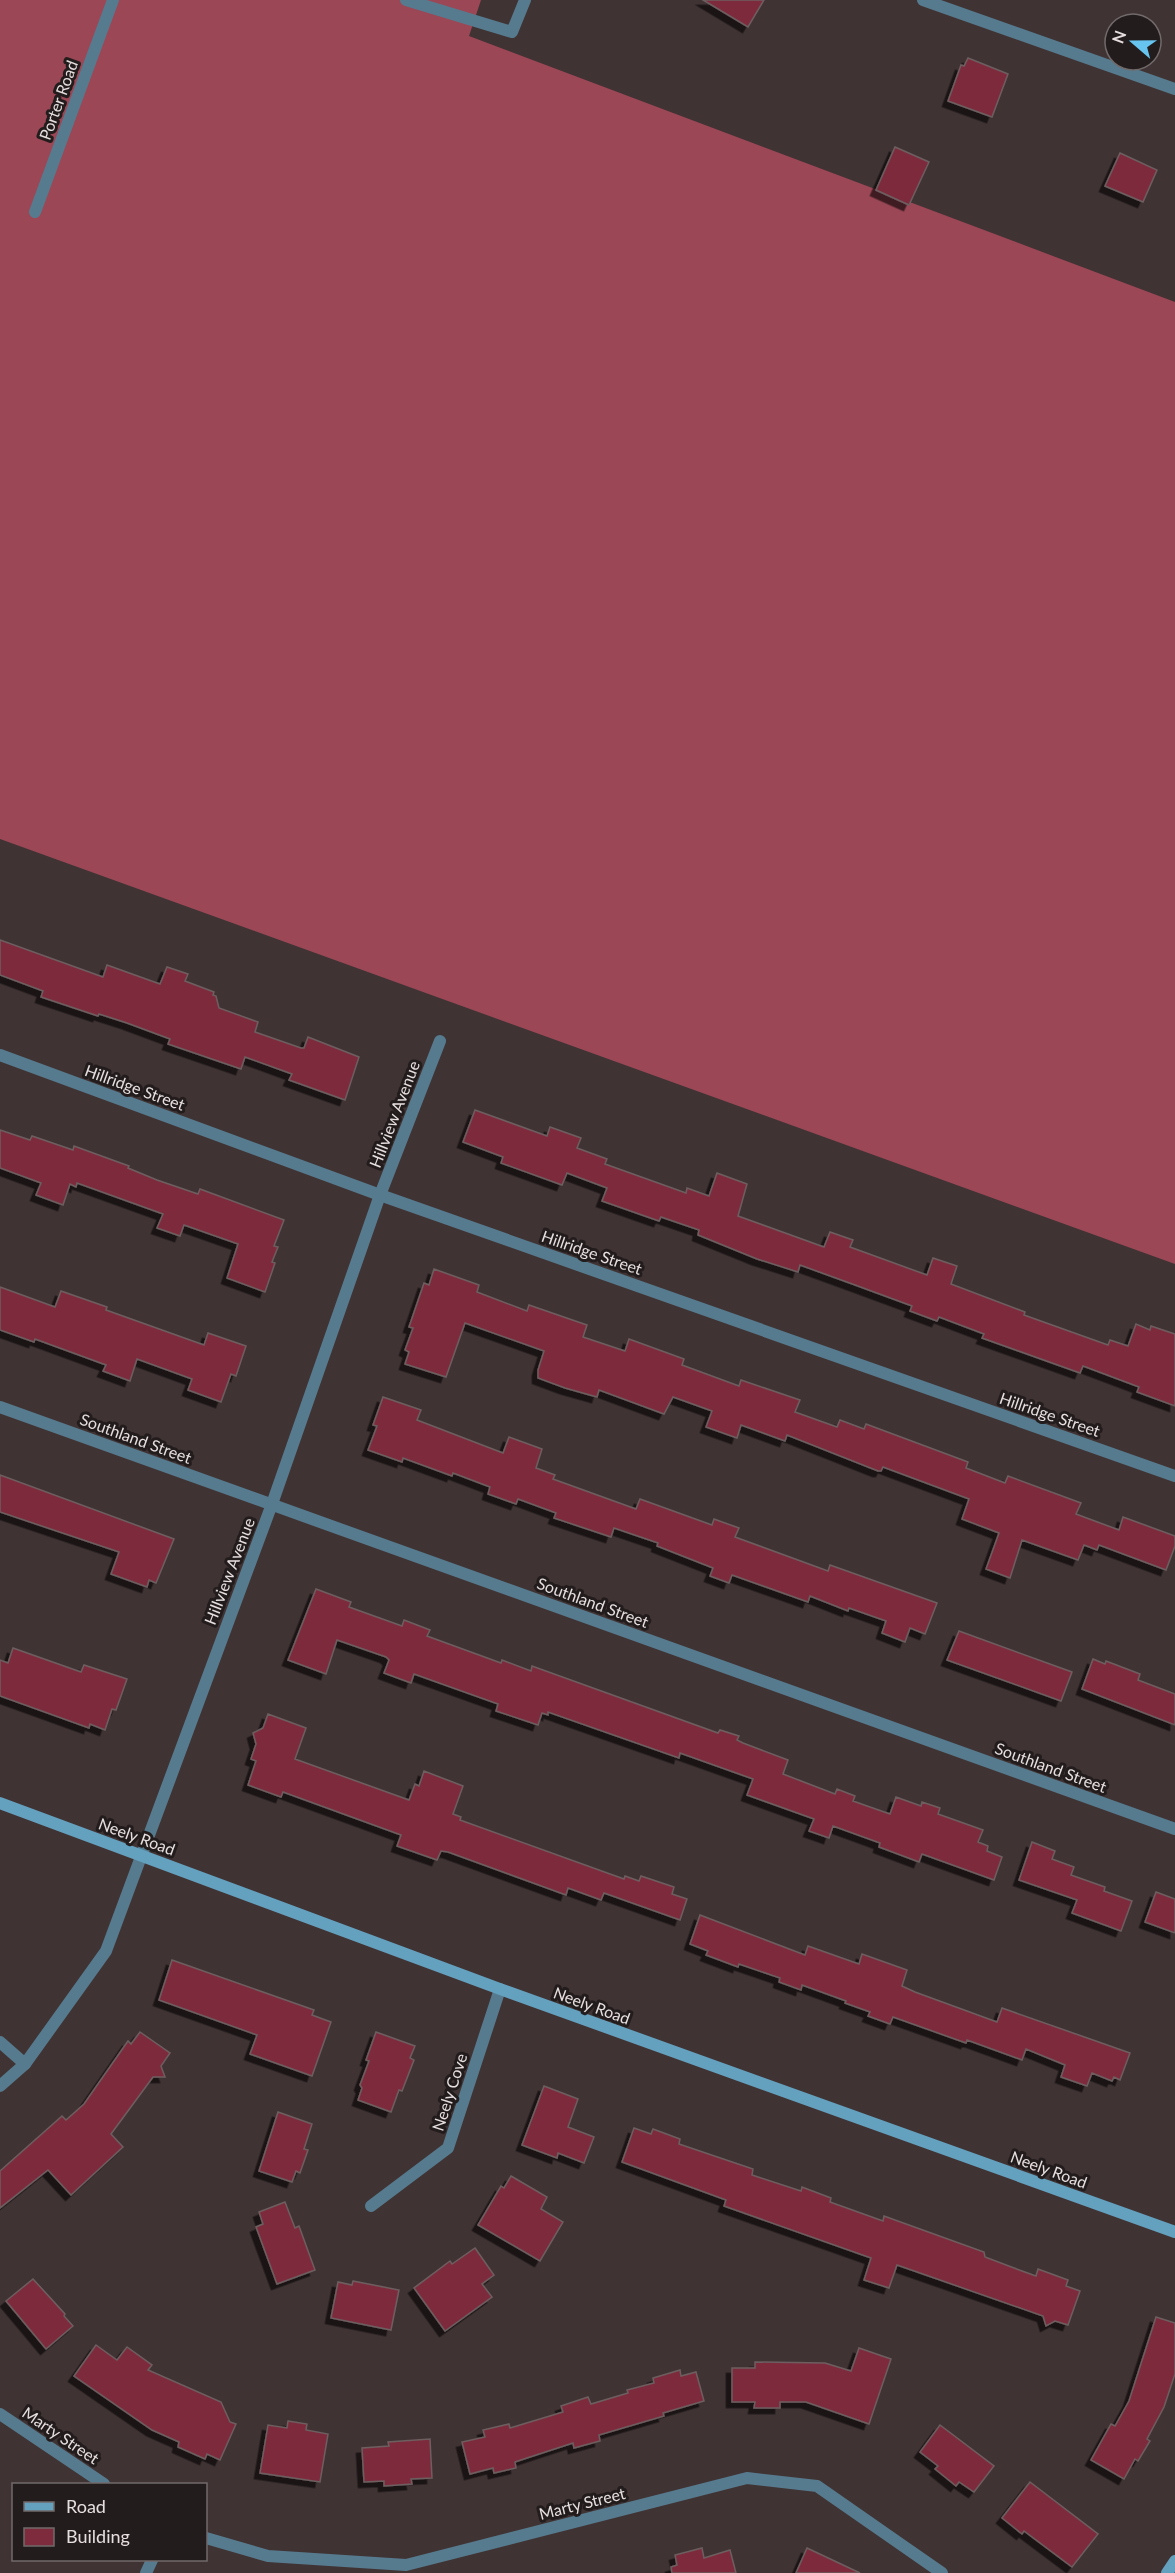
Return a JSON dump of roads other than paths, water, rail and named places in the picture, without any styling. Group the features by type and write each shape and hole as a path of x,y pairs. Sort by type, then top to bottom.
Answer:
{"street":[{"name":"Porter Road","path":"35,212 112,0"},
{"path":"406,0 512,32 525,0"},
{"path":"923,0 1175,89"},
{"name":"Hillview Avenue","path":"0,2086 25,2064 106,1951 140,1854 272,1504 380,1195 440,1041"},
{"name":"Hillridge Street","path":"0,1054 380,1195 1175,1476"},
{"name":"Southland Street","path":"0,1407 1175,1829"},
{"name":"Neely Road","path":"0,1803 500,1989 1175,2232"},
{"name":"Neely Cove","path":"371,2206 447,2148 500,1989"},
{"path":"0,2042 25,2064"},
{"name":"Marty Street","path":"0,2414 103,2483"},
{"name":"Marty Street","path":"207,2538 268,2556 406,2565 747,2478 817,2486 942,2573"},
{"path":"1167,2573 1175,2561"}]}
